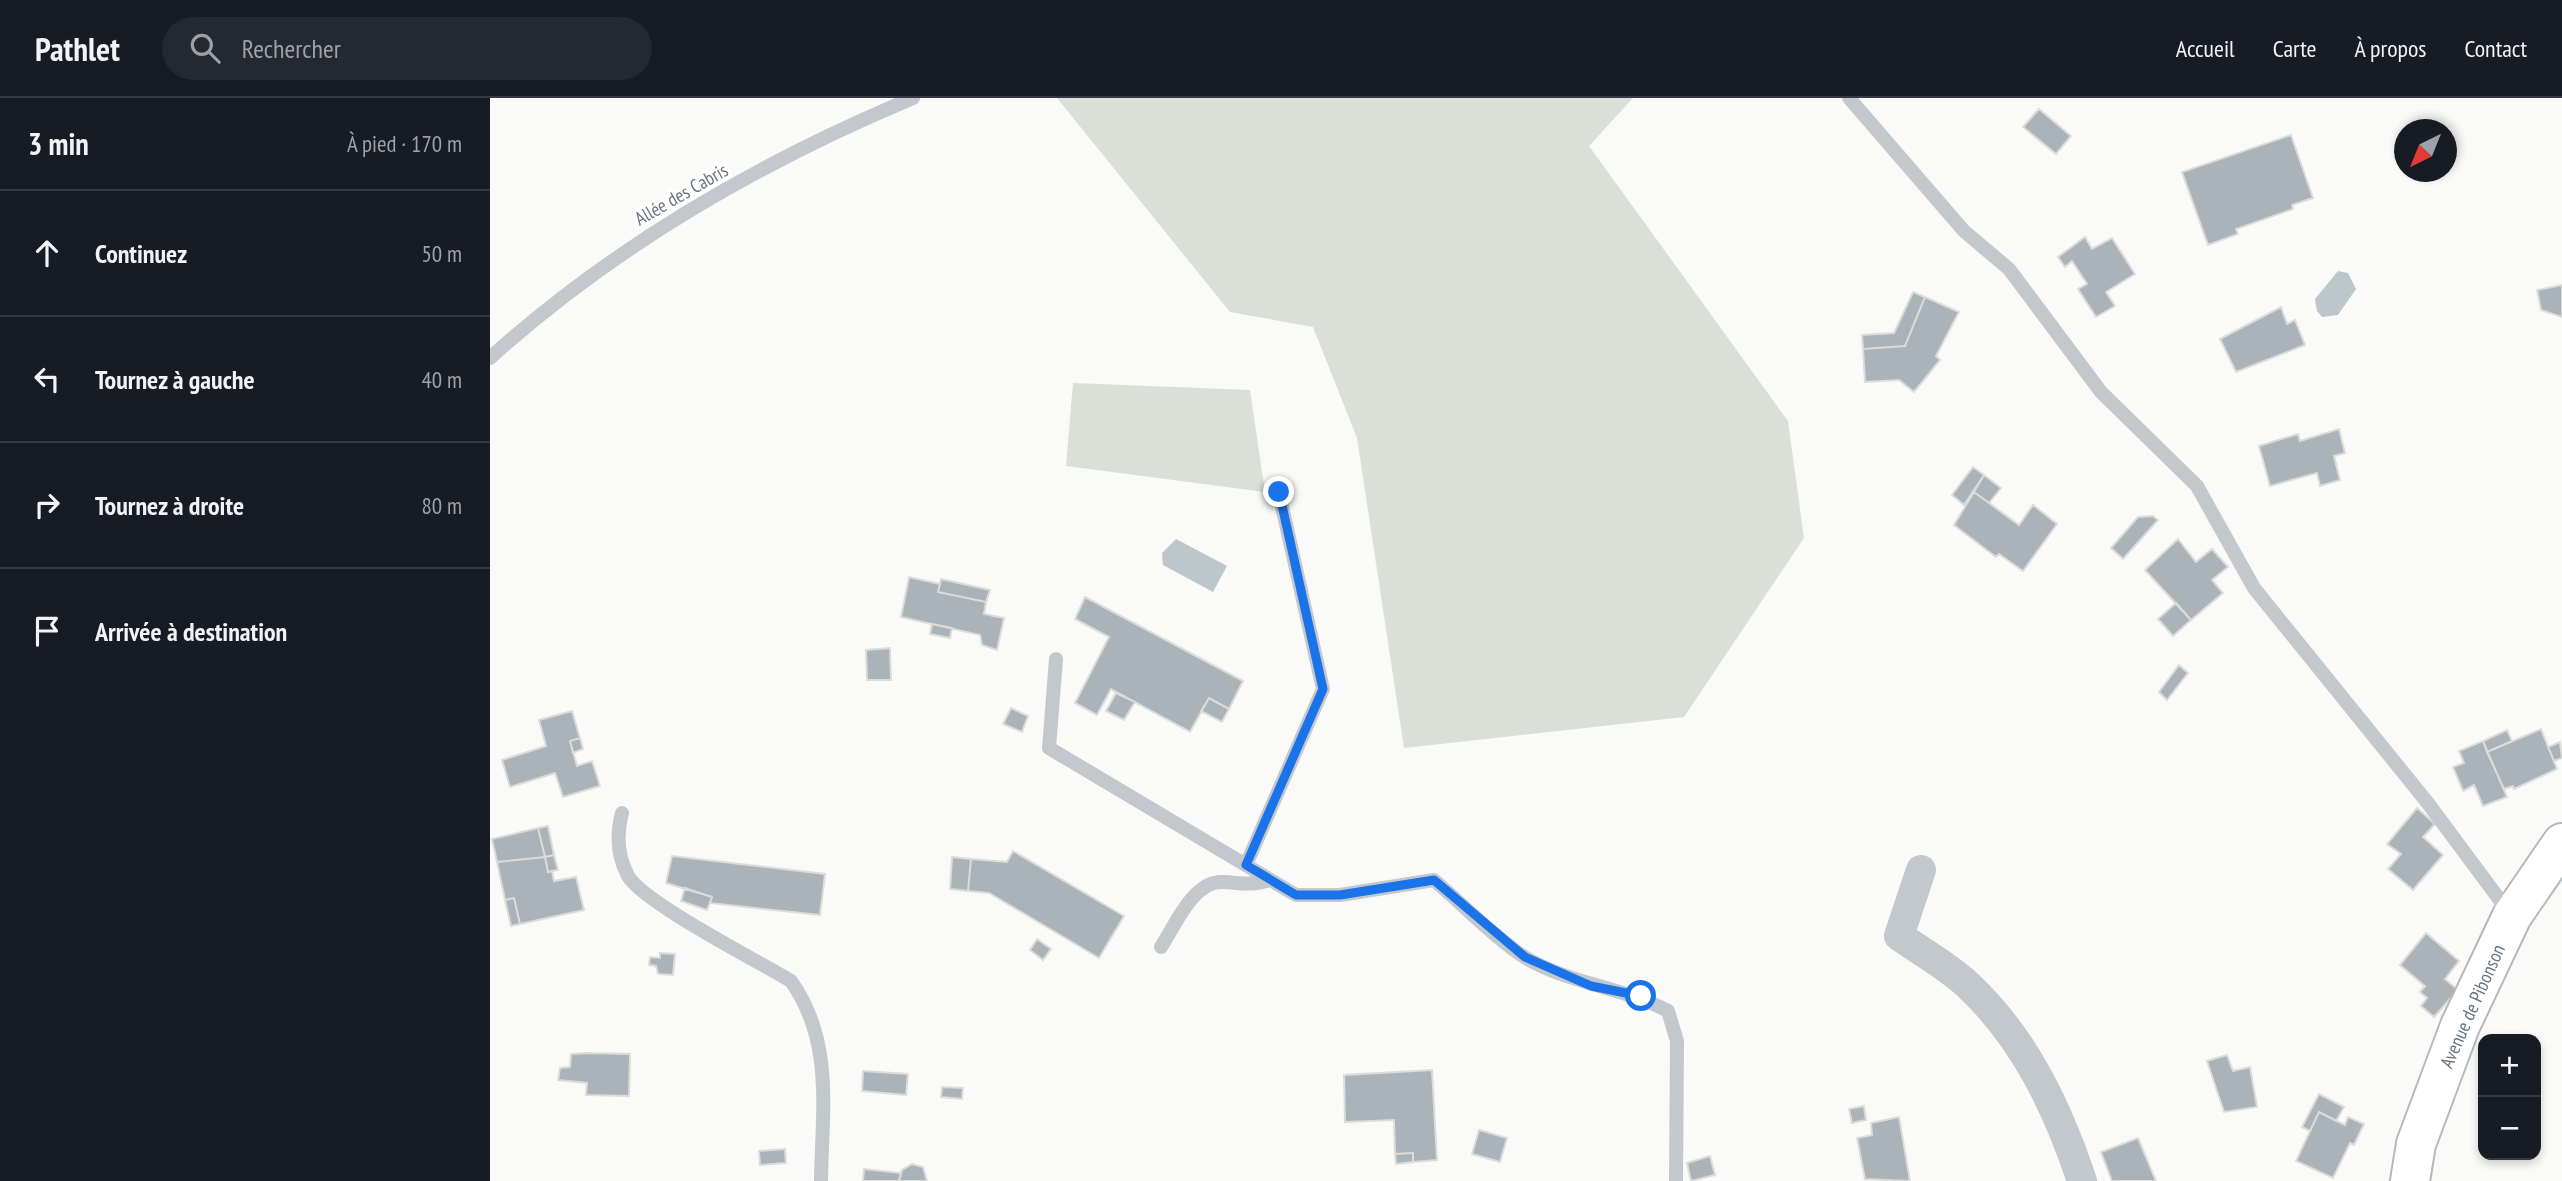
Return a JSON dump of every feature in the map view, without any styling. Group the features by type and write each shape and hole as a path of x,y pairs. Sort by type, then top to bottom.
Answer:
{"street":[{"name":"Avenue de Pibonson","path":"2410,1181 2416,1144 2460,1026 2512,916 2562,843"},
{"path":"1921,870 1899,936 1969,986 2028,1055 2069,1144 2082,1181"}],"lane":[{"name":"Allée des Cabris","path":"490,358 541,312 661,225 843,127 913,98"},
{"path":"1849,98 1964,232 2010,269 2101,392 2197,486 2254,589 2427,802 2512,916"},
{"path":"1246,865 1323,689 1279,492"},
{"path":"1056,659 1049,748 1296,895 1340,895 1434,880 1525,957 1591,986 1641,996 1668,1011 1676,1041 1676,1181"},
{"path":"622,813 617,831 618,850 629,877 653,900 791,981 806,1003 818,1031 823,1078 821,1181"},
{"path":"1161,947 1200,889 1220,882 1248,886 1271,880"}],"shaded area":[{"path":"1057,98 1633,98 1589,146 1788,421 1804,538 1684,717 1404,748 1357,438 1313,327 1230,312"},
{"path":"2338,271 2348,273 2356,289 2338,315 2322,317 2317,311 2315,299"},
{"path":"1073,383 1250,390 1265,492 1066,466"},
{"path":"1176,539 1227,566 1213,592 1163,565 1162,553"}],"building":[{"path":"2039,109 2071,136 2056,154 2023,127"},
{"path":"2291,135 2313,198 2292,205 2293,209 2236,229 2238,234 2208,245 2182,172"},
{"path":"2085,237 2092,249 2112,238 2135,274 2106,292 2115,306 2096,317 2078,289 2087,284 2072,261 2065,267 2058,257"},
{"path":"2562,285 2562,317 2541,310 2537,290"},
{"path":"1913,292 1925,297 1905,346 1863,349 1862,335 1894,333"},
{"path":"1925,297 1959,312 1936,356 1940,360 1914,392 1899,380 1865,382 1863,349 1905,346"},
{"path":"2281,307 2287,324 2295,320 2305,345 2236,372 2220,339"},
{"path":"2339,429 2345,453 2334,456 2340,480 2320,486 2317,473 2270,486 2259,446 2298,434 2300,441"},
{"path":"1973,467 1984,475 1964,505 1952,495"},
{"path":"1984,475 2001,488 1989,503 1974,492"},
{"path":"1974,492 2019,525 2033,505 2057,524 2023,571 1999,554 1996,557 1954,525"},
{"path":"2153,516 2158,520 2123,559 2111,548 2138,517"},
{"path":"2178,539 2196,562 2212,549 2228,567 2212,580 2223,593 2191,620 2145,570"},
{"path":"909,577 940,584 938,592 986,602 984,614 1004,618 997,650 982,645 980,635 901,617"},
{"path":"941,579 990,590 986,602 938,592"},
{"path":"1085,597 1243,681 1229,709 1209,698 1190,732 1111,689 1097,715 1075,703 1109,637 1075,619"},
{"path":"2176,603 2191,620 2173,636 2158,619"},
{"path":"932,624 952,628 950,638 930,634"},
{"path":"890,648 891,680 867,680 866,650"},
{"path":"2179,665 2188,673 2167,700 2159,692"},
{"path":"1116,693 1135,702 1124,720 1106,711"},
{"path":"1209,698 1229,709 1222,722 1201,711"},
{"path":"1011,708 1028,716 1022,732 1003,724"},
{"path":"572,711 580,738 570,741 577,766 592,761 600,786 563,797 555,773 510,787 502,760 546,746 539,720"},
{"path":"2541,729 2557,769 2514,789 2513,786 2504,789 2487,752"},
{"path":"2507,730 2512,741 2487,752 2483,741"},
{"path":"580,738 583,749 573,753 570,741"},
{"path":"2483,741 2507,797 2483,806 2474,785 2463,791 2453,767 2464,763 2459,751"},
{"path":"2560,742 2562,758 2554,761 2548,747"},
{"path":"2417,808 2435,824 2423,837 2443,855 2413,890 2388,869 2401,854 2387,844"},
{"path":"548,826 554,855 545,857 538,828"},
{"path":"538,828 545,857 497,862 492,839"},
{"path":"1013,851 1124,916 1099,958 989,893 968,891 971,859 1007,862"},
{"path":"554,855 558,870 548,872 545,857"},
{"path":"672,856 825,874 820,915 710,903 712,897 666,883"},
{"path":"545,857 548,872 552,871 554,881 576,877 584,910 520,924 514,898 505,900 497,862"},
{"path":"952,857 971,859 968,891 950,889"},
{"path":"685,888 712,897 707,910 681,901"},
{"path":"514,898 520,924 511,926 505,900"},
{"path":"2426,933 2459,961 2445,979 2458,990 2434,1017 2421,1006 2427,998 2420,992 2425,986 2400,965"},
{"path":"1037,939 1051,949 1043,960 1030,950"},
{"path":"660,953 675,954 673,975 658,974 656,966 649,965 650,957 660,958"},
{"path":"571,1054 630,1054 629,1096 586,1095 587,1083 558,1080 560,1068 570,1067"},
{"path":"2227,1055 2233,1071 2250,1067 2257,1107 2224,1112 2207,1061"},
{"path":"1432,1070 1437,1160 1413,1162 1413,1153 1395,1154 1394,1120 1345,1122 1344,1075"},
{"path":"863,1071 908,1074 906,1095 862,1091"},
{"path":"942,1087 963,1088 962,1099 941,1097"},
{"path":"2319,1094 2344,1107 2336,1121 2319,1112 2310,1131 2302,1127"},
{"path":"1864,1106 1866,1120 1852,1123 1849,1109"},
{"path":"2319,1112 2345,1125 2348,1117 2364,1124 2354,1145 2350,1143 2333,1178 2296,1161"},
{"path":"1899,1117 1910,1181 1865,1179 1857,1138 1872,1135 1871,1123"},
{"path":"1479,1130 1507,1138 1500,1162 1472,1154"},
{"path":"2138,1138 2156,1181 2112,1181 2101,1152"},
{"path":"785,1149 786,1163 760,1165 759,1151"},
{"path":"1413,1153 1413,1162 1396,1164 1395,1154"},
{"path":"1710,1156 1715,1175 1691,1181 1687,1163"},
{"path":"912,1164 923,1167 927,1181 899,1181 902,1170"},
{"path":"864,1169 901,1173 899,1181 863,1181"}],"route":[{"path":"1279,492 1323,689 1246,865 1296,895 1340,895 1434,880 1525,957 1591,986 1641,996"}]}
